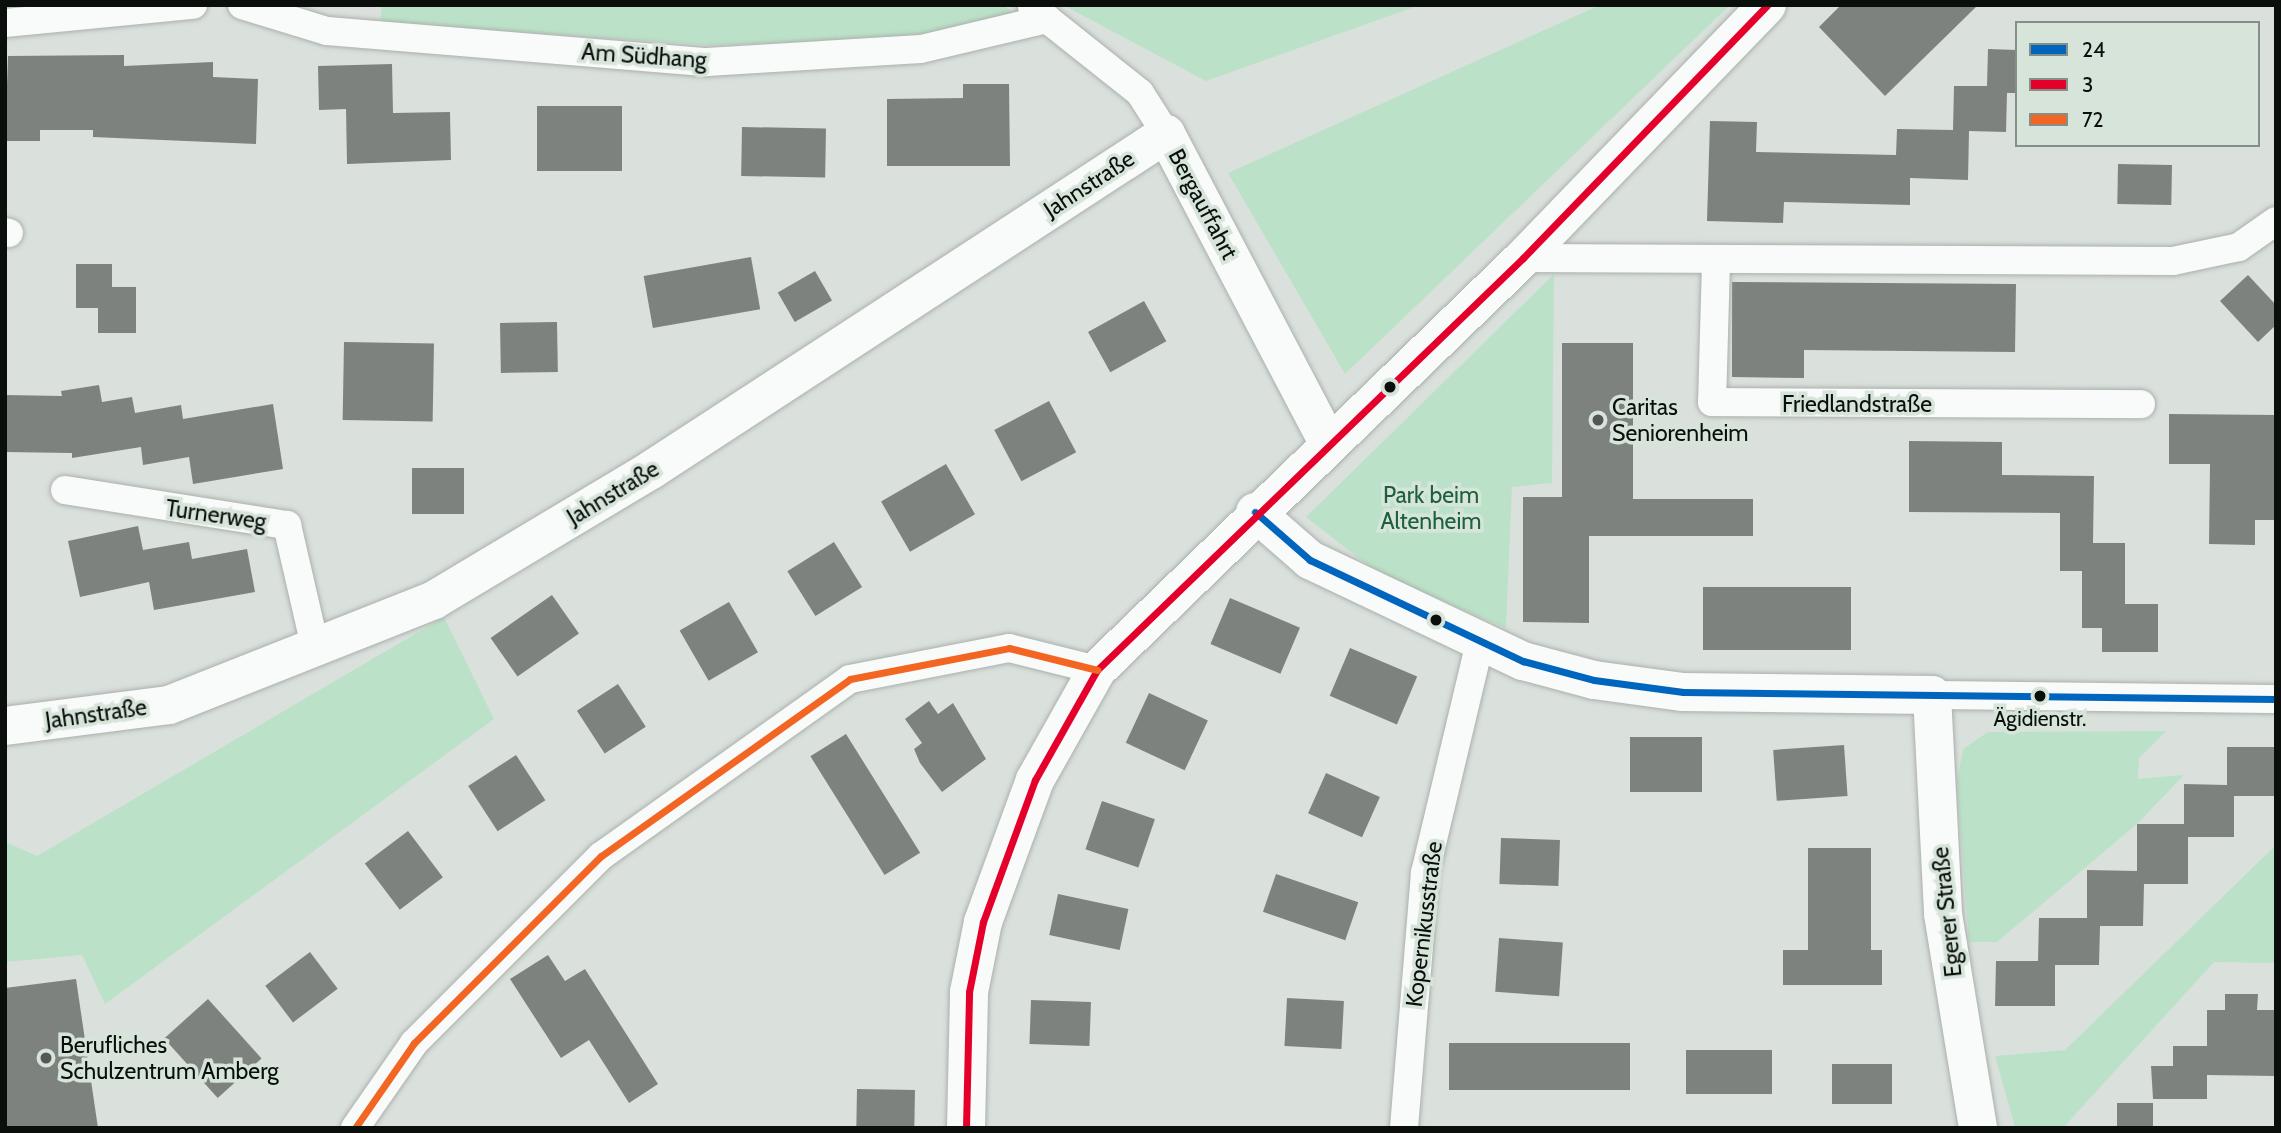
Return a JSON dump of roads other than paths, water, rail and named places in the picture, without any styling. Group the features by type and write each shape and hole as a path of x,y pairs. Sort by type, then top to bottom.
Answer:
{"street":[{"path":"5,23 193,5"},
{"name":"Am Südhang","path":"242,5 327,31 707,62 921,49 1038,12"},
{"path":"966,1128 969,992 983,922 1035,780 1097,670 1255,512 1522,258 1767,5"},
{"name":"Bergauffahrt","path":"1038,12 1140,93 1166,134 1328,442"},
{"name":"Jahnstraße","path":"5,726 169,705 434,600 651,470 1166,134"},
{"path":"1522,258 1716,262 2173,261 2239,247 2276,221"},
{"name":"Friedlandstraße","path":"1716,262 1712,402 2141,404"},
{"name":"Turnerweg","path":"65,490 287,525 315,646"},
{"path":"1255,512 1310,560 1523,662 1594,680 1683,692 2276,699"},
{"name":"Kopernikusstraße","path":"1404,1128 1425,873 1480,642"},
{"path":"355,1128 414,1043 601,856 849,680 1009,648 1097,670"},
{"name":"Egerer Straße","path":"1932,695 1943,914 1978,1128"}],"place":[{"name":"Caritas Seniorenheim","path":"1598,420"},
{"name":"Ägidienstr.","path":"2040,696"},
{"name":"Berufliches Schulzentrum Amberg","path":"46,1058"}],"park label":[{"name":"Park beim Altenheim","path":"1431,508"}]}
